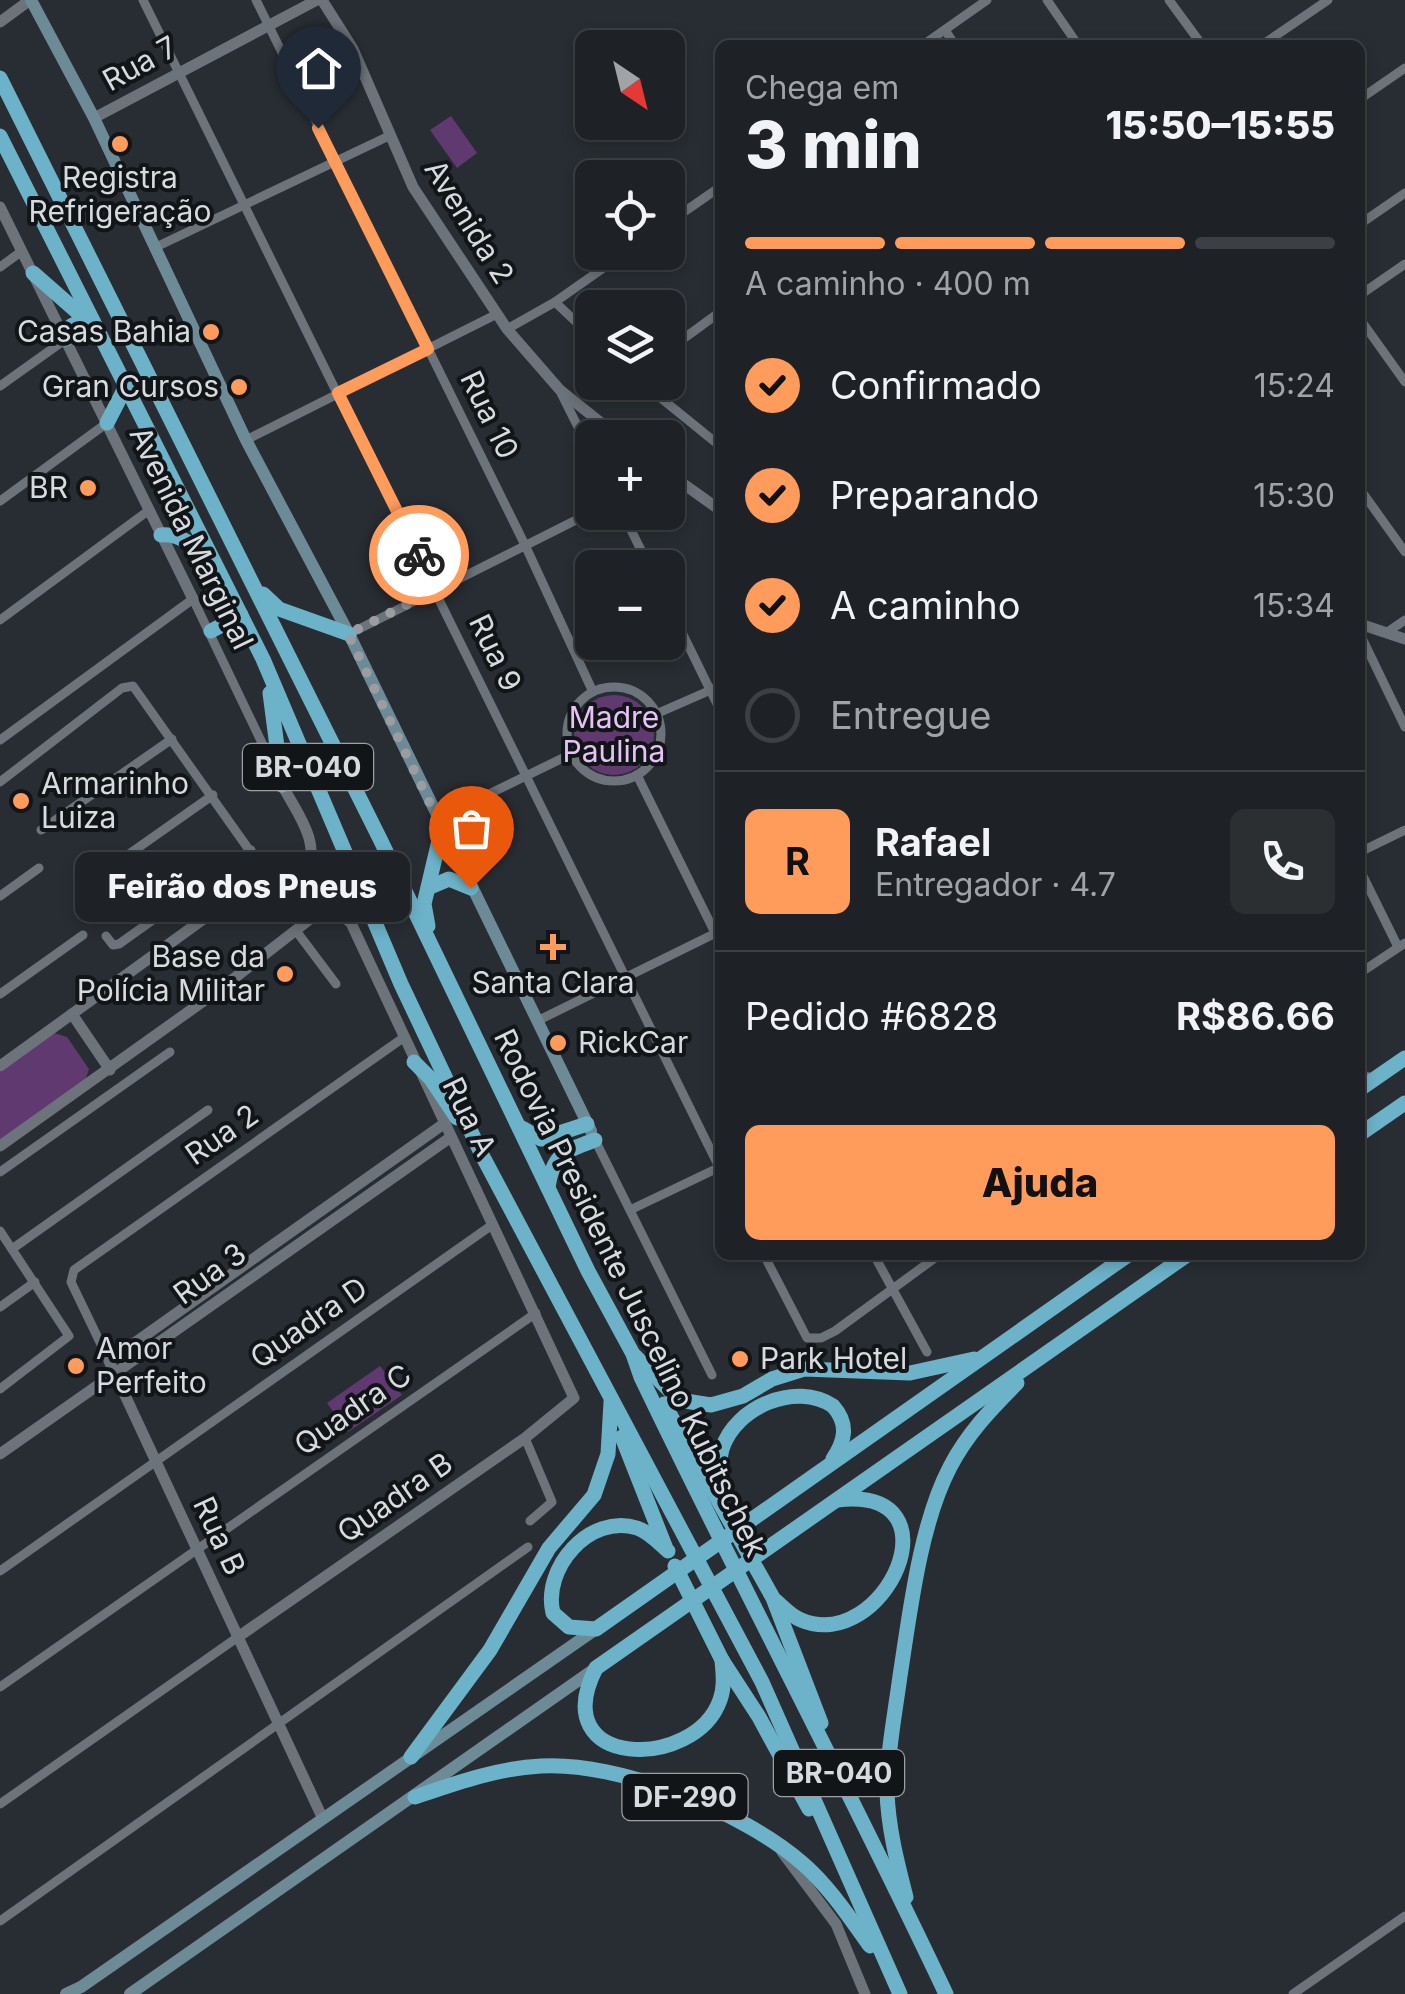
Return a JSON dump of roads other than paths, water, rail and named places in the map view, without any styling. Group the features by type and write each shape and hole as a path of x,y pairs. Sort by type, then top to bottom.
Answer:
{"highway":[{"name":"Rodovia Presidente Juscelino Kubitschek","path":"0,78 588,1271 634,1355 641,1377 756,1614 836,1767 946,1994"},
{"name":"Rodovia Presidente Juscelino Kubitschek","path":"0,136 90,323 264,659 401,984 483,1157 762,1682 900,1994"},
{"path":"34,273 90,323"},
{"path":"66,339 71,326 90,323"},
{"path":"107,423 125,388"},
{"path":"161,535 182,538 222,579"},
{"path":"246,571 280,609 348,634"},
{"path":"211,631 241,615"},
{"path":"264,659 282,785"},
{"path":"432,950 424,910 440,824"},
{"path":"430,887 449,879 471,888"},
{"path":"1368,1077 1405,1058"},
{"path":"414,1062 431,1079 483,1157"},
{"path":"1365,1131 1405,1104"},
{"path":"518,1124 540,1139 587,1124"},
{"path":"548,1187 551,1167 557,1158 595,1140"},
{"path":"668,1551 644,1530 624,1526 596,1533 568,1552 552,1587 552,1613 570,1626 596,1630 1121,1260"},
{"name":"DF-290","path":"596,1668 1180,1260"},
{"path":"913,1925 893,1844 887,1790 911,1604 932,1512 951,1465 972,1431 1047,1354"},
{"path":"634,1355 670,1394 690,1404 711,1405 743,1396 772,1379 804,1369 910,1373 987,1355"},
{"path":"634,1355 773,1598 836,1767"},
{"path":"723,1506 720,1471 726,1440 746,1415 776,1400 819,1400 839,1412 844,1436 826,1469"},
{"path":"611,1401 668,1551 722,1660 759,1717 811,1814 827,1831"},
{"path":"411,1757 490,1650 548,1548 594,1495 608,1454 611,1401"},
{"path":"773,1598 802,1620 830,1624 865,1610 888,1586 904,1544 898,1518 874,1500 834,1501"},
{"path":"596,1668 583,1704 589,1726 596,1736 612,1745 643,1749 682,1739 708,1719 723,1689 722,1660"},
{"name":"DF-290","path":"415,1797 475,1777 537,1766 596,1769 688,1798 774,1840 806,1865 890,1974"}],"main road":[{"path":"30,0 94,118 246,440 348,634 595,1140"},
{"path":"66,1994 82,1987 596,1630"},
{"name":"DF-290","path":"130,1994 596,1668"}],"street":[{"path":"0,22 30,0"},
{"name":"Rua 9","path":"143,0 715,1158"},
{"name":"Rua 10","path":"256,0 525,545 593,692"},
{"name":"Rua 7","path":"94,118 266,24 319,0"},
{"name":"Avenida 2","path":"319,0 354,49 413,187 497,314 560,390 598,420"},
{"path":"930,40 987,0"},
{"path":"1047,0 1075,40"},
{"path":"1170,0 1198,40"},
{"path":"1269,40 1328,0"},
{"path":"945,30 952,40"},
{"path":"1365,96 1405,68"},
{"path":"154,249 391,135"},
{"path":"685,212 715,191"},
{"path":"1365,220 1405,192"},
{"name":"Avenida Marginal","path":"0,207 211,631 282,785"},
{"path":"0,267 22,251"},
{"path":"1365,291 1405,264"},
{"path":"507,329 600,270"},
{"path":"555,302 575,321"},
{"path":"246,440 497,314"},
{"path":"685,338 715,316"},
{"path":"1365,325 1405,382"},
{"path":"0,386 66,339"},
{"path":"560,390 575,420"},
{"path":"663,400 715,442"},
{"path":"0,501 107,423"},
{"path":"710,439 715,436"},
{"path":"685,486 715,507"},
{"path":"1365,496 1405,552"},
{"path":"0,620 148,511"},
{"path":"348,634 575,520"},
{"path":"0,740 193,599"},
{"path":"1389,632 1405,620"},
{"path":"1365,625 1405,639"},
{"path":"656,714 715,688 685,634"},
{"path":"1365,644 1405,727"},
{"path":"1,781 129,685 136,689 213,795 269,878"},
{"path":"622,688 648,702 656,714 660,741 656,754 637,775 622,780 592,776 571,754 568,726 572,712 593,692 622,688"},
{"path":"41,830 172,739"},
{"path":"440,824 571,754"},
{"path":"637,775 715,930"},
{"path":"0,1066 252,884 269,878 284,881 303,877 310,865 312,847 282,785"},
{"path":"78,890 213,795"},
{"path":"1365,850 1405,830"},
{"path":"106,936 114,945 119,944 250,850"},
{"path":"0,896 39,868"},
{"name":"Rua A","path":"303,877 310,896 324,909 334,908 351,922 402,1038 574,1394"},
{"path":"1365,879 1402,945 1365,970"},
{"path":"284,881 311,918"},
{"path":"0,1146 110,1070 324,909"},
{"path":"297,932 336,984"},
{"path":"0,994 83,935"},
{"path":"537,1022 715,937"},
{"path":"72,1014 110,1070"},
{"name":"Rua 2","path":"71,1274 402,1038"},
{"path":"0,1172 170,1052"},
{"path":"12,1249 208,1110"},
{"name":"Rua 3","path":"109,1360 446,1123"},
{"name":"Rua 3","path":"0,1454 451,1137"},
{"path":"595,1140 712,1375"},
{"path":"630,1210 715,1170"},
{"name":"Quadra D","path":"0,1570 492,1226"},
{"path":"0,1231 68,1336 0,1388"},
{"path":"270,1245 278,1256"},
{"path":"767,1260 807,1338 828,1335 932,1260"},
{"path":"876,1260 927,1352"},
{"name":"Rua B","path":"71,1274 323,1818"},
{"path":"0,1307 35,1282"},
{"name":"Quadra C","path":"0,1687 536,1313"},
{"name":"Quadra B","path":"238,1637 525,1438 562,1409 574,1394"},
{"path":"525,1438 552,1502 530,1521"},
{"path":"0,1921 528,1547"},
{"path":"0,1804 238,1637"},
{"path":"774,1840 836,1924 866,1994"},
{"path":"1294,1994 1405,1916"}],"place":[{"name":"Registra Refrigeração","path":"120,144"},
{"name":"Casas Bahia","path":"211,332"},
{"name":"Gran Cursos","path":"239,387"},
{"name":"BR","path":"88,488"},
{"name":"Armarinho Luiza","path":"21,801"},
{"name":"Feirão dos Pneus","path":"471,888"},
{"name":"Santa Clara","path":"553,947"},
{"name":"Base da Polícia Militar","path":"285,974"},
{"name":"RickCar","path":"558,1043"},
{"name":"Park Hotel","path":"740,1359"},
{"name":"Amor Perfeito","path":"76,1366"}],"park label":[{"name":"Madre Paulina","path":"614,735"}]}
